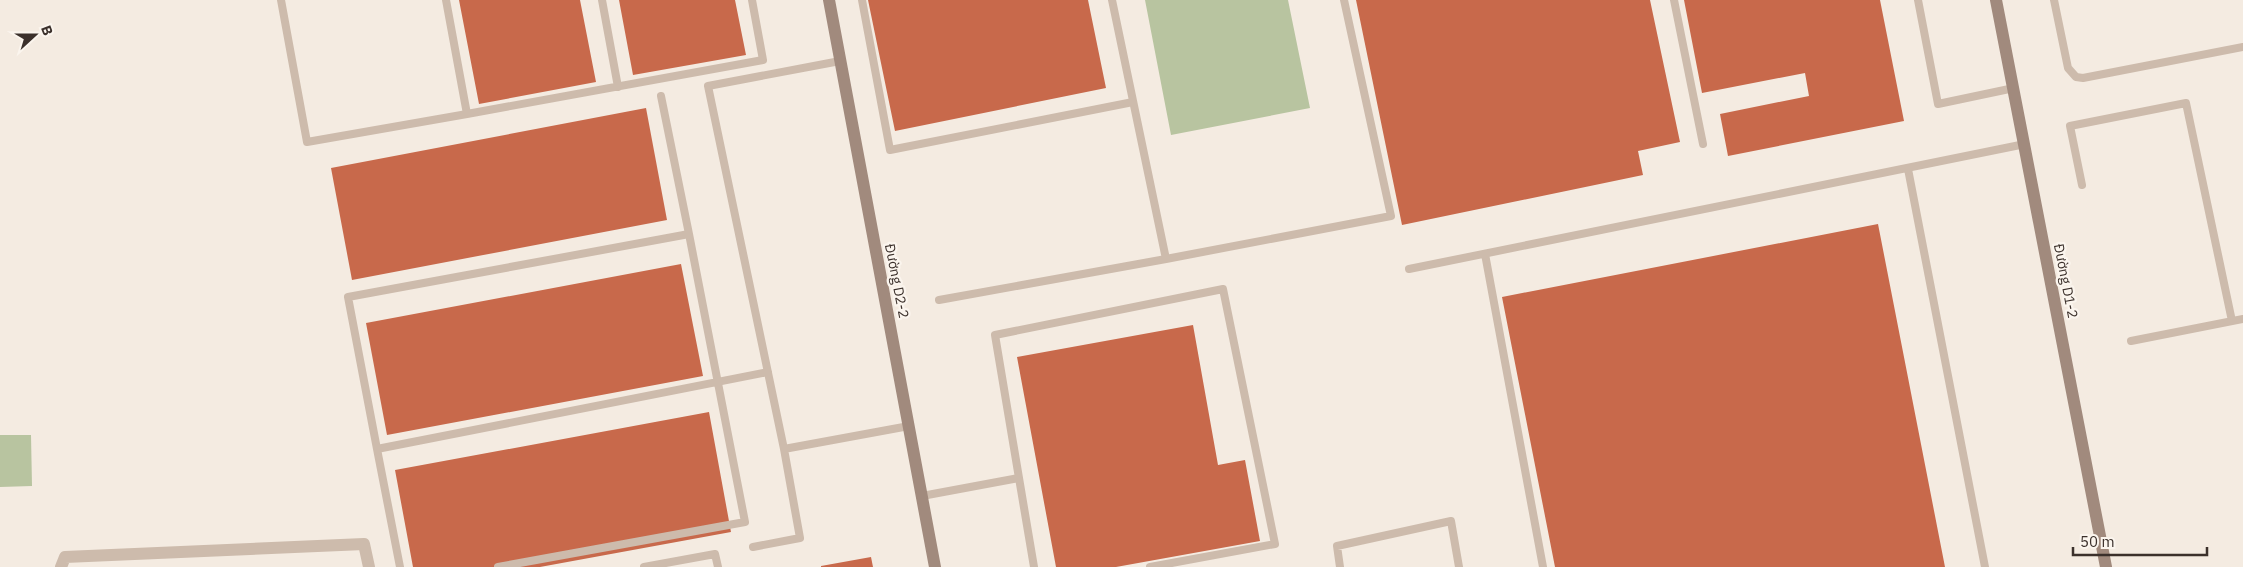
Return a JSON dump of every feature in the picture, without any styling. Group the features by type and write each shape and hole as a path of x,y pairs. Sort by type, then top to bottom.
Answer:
{"main road":[{"name":"Đường D2-2","path":"829,0 935,567"},
{"name":"Đường D1-2","path":"1996,0 2106,567"}],"street":[{"path":"60,567 65,557 364,544 368,567"}],"lane":[{"path":"281,0 308,142 763,60 752,0"},
{"path":"446,0 467,114"},
{"path":"602,0 618,87"},
{"path":"862,0 890,150 1134,102"},
{"path":"1112,0 1166,259"},
{"path":"939,300 1391,216 1344,0"},
{"path":"1674,0 1703,144"},
{"path":"1918,0 1938,104 2014,88"},
{"path":"2054,0 2068,68 2076,77 2083,78 2243,47"},
{"path":"753,547 800,538 784,449 708,86 840,61"},
{"path":"498,567 745,522 661,96"},
{"path":"2082,185 2070,126 2186,104 2232,321"},
{"path":"1409,269 1908,170 2025,144"},
{"path":"1908,170 1985,567"},
{"path":"400,567 348,297 689,234"},
{"path":"1485,254 1543,567"},
{"path":"1034,567 995,335 1224,289 1275,544 1150,567"},
{"path":"2131,340 2243,319"},
{"path":"376,449 768,372"},
{"path":"784,449 909,426"},
{"path":"922,496 1019,478"},
{"path":"1340,567 1337,546 1451,521 1459,567"},
{"path":"644,567 716,554 718,567"}],"green space":[{"path":"1145,0 1288,0 1310,108 1171,135"},
{"path":"0,435 31,435 32,486 0,487"}],"building":[{"path":"459,0 580,0 596,82 479,104"},
{"path":"619,0 735,0 746,55 633,75"},
{"path":"868,0 1088,0 1106,88 895,131"},
{"path":"1356,0 1650,0 1680,142 1638,151 1643,175 1402,225"},
{"path":"1684,0 1880,0 1904,121 1728,156 1720,114 1809,96 1805,73 1702,93"},
{"path":"646,108 667,220 352,280 331,168"},
{"path":"1878,224 1945,567 1555,567 1502,297"},
{"path":"681,264 703,376 387,435 366,323"},
{"path":"1193,325 1218,465 1245,460 1260,541 1116,567 1056,567 1017,357"},
{"path":"709,412 731,532 540,567 413,567 395,470"},
{"path":"871,557 873,567 821,567 821,566"}]}
